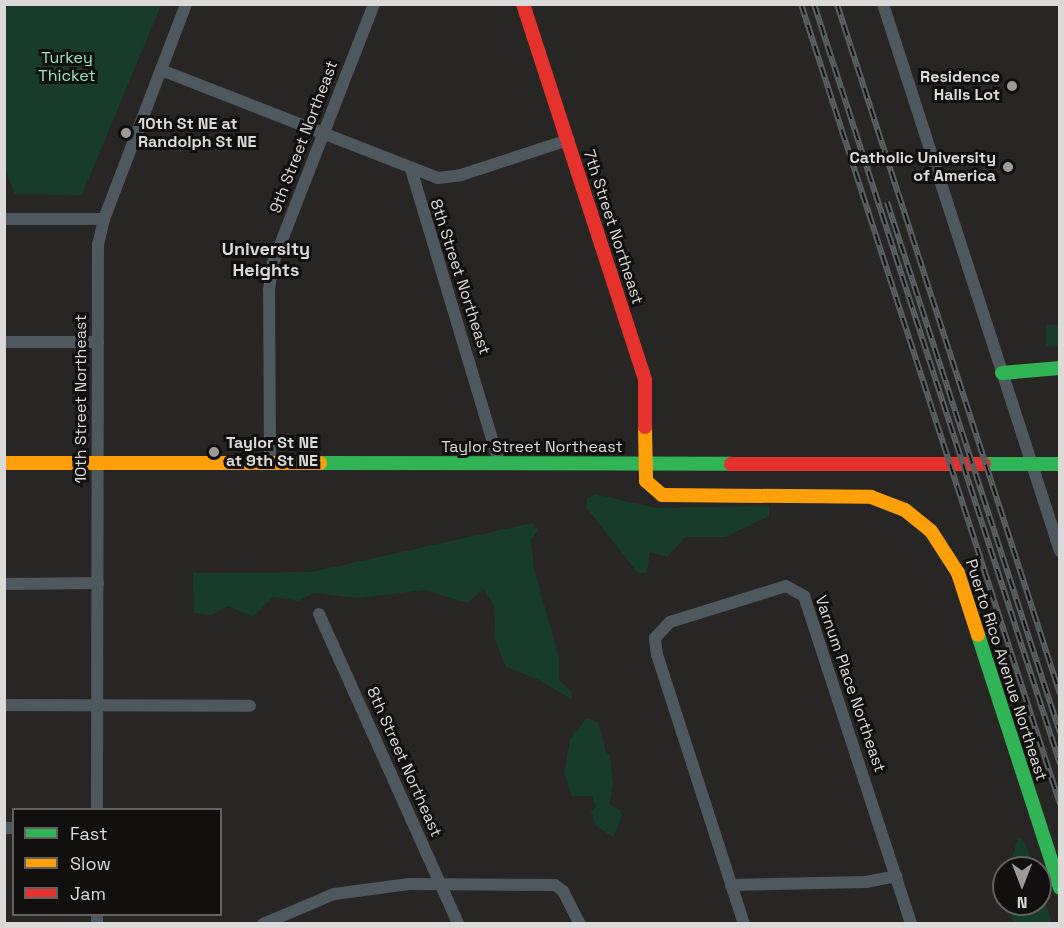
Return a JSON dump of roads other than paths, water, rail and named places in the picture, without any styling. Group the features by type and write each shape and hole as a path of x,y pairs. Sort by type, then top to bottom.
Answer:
{"street":[{"name":"10th Street Northeast","path":"97,808 98,253 104,219 186,4"},
{"name":"9th Street Northeast","path":"270,463 272,270 374,4"},
{"name":"7th Street Northeast","path":"523,4 645,380 646,464"},
{"path":"883,4 1059,551"},
{"path":"161,70 438,178 455,177 568,140"},
{"name":"8th Street Northeast","path":"411,169 499,463"},
{"path":"4,219 104,219"},
{"path":"4,342 98,342"},
{"path":"1002,373 1059,368"},
{"name":"Taylor Street Northeast","path":"4,463 499,463 787,466 1059,464"},
{"name":"Puerto Rico Avenue Northeast","path":"646,464 646,481 662,495 871,497 898,507 931,531 958,573 1059,888"},
{"path":"4,584 98,583"},
{"name":"Varnum Place Northeast","path":"731,885 657,655 655,638 670,622 780,586 796,589 804,596 896,876"},
{"name":"8th Street Northeast","path":"319,614 458,924"},
{"path":"4,705 250,706"},
{"path":"744,924 731,885 866,882 896,876 911,924"},
{"path":"263,924 303,904 355,889 441,884 555,885 563,891 580,924"}],"railway":[{"path":"801,4 1060,804"},
{"path":"814,4 1060,764"},
{"path":"837,4 1060,694"},
{"path":"887,202 1060,733"}],"place":[{"name":"Residence Halls Lot","path":"1012,86"},
{"name":"10th St NE at Randolph St NE","path":"126,133"},
{"name":"Catholic University of America","path":"1008,167"},
{"name":"Taylor St NE at 9th St NE","path":"214,452"}],"district":[{"name":"University Heights","path":"266,260"}],"park label":[{"name":"Turkey Thicket","path":"67,67"}]}
